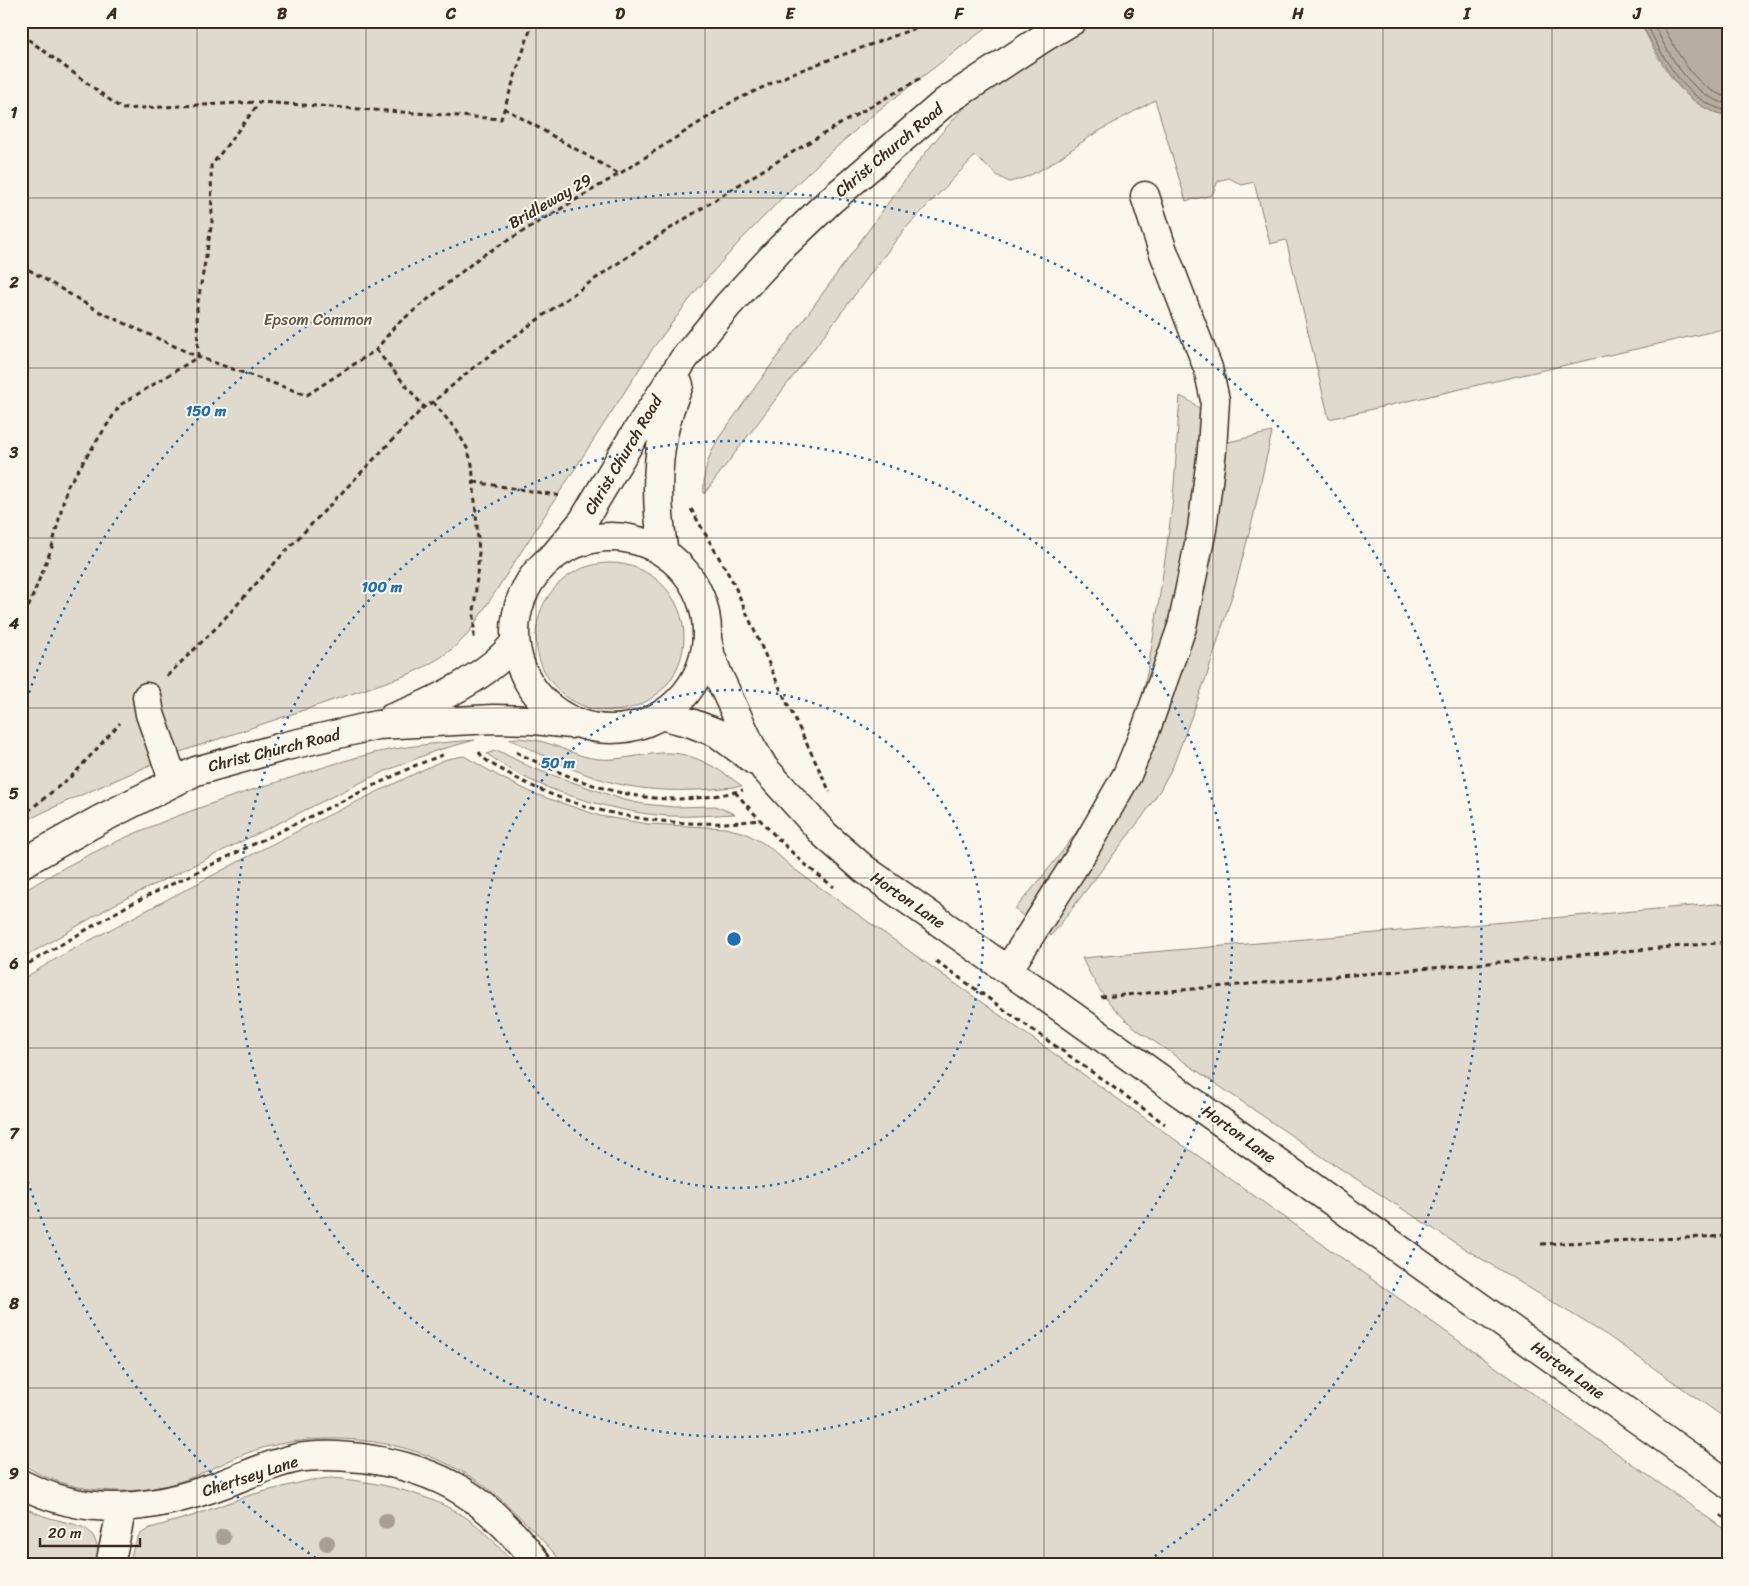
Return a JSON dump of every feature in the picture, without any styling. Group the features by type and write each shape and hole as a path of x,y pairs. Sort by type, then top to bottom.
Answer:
{"main road":[{"name":"Christ Church Road","path":"554,556 583,521 630,442 684,359 728,305 781,248 830,201 946,102 1072,21"},
{"path":"1008,970 1084,850 1127,775 1158,698 1182,627 1202,529 1212,450 1215,400 1208,368 1162,248 1145,196"},
{"name":"Christ Church Road","path":"664,553 658,513 658,463 664,428 685,371 728,305"},
{"path":"585,726 558,713 535,693 522,671 515,642 516,618 524,592 538,570 554,556 578,543 606,537 645,543 664,553 687,574 697,590 705,615 707,639"},
{"name":"Christ Church Road","path":"21,864 101,819 196,771 286,746 377,725 494,719 534,720 604,729 639,725 661,715 680,700 694,680 702,662 707,639"},
{"name":"Horton Lane","path":"707,639 711,657 719,677 751,746 770,775"},
{"name":"Christ Church Road","path":"377,725 440,696 479,674 503,656 515,642"},
{"path":"147,697 150,714 174,782"},
{"name":"Horton Lane","path":"661,715 691,722 717,733 770,775 825,835 864,869 1054,1002 1728,1484"},
{"name":"Chertsey Lane","path":"21,1484 38,1492 86,1506 148,1506 179,1499 298,1458 316,1456 375,1460 417,1469 442,1479 466,1493 508,1528 538,1565"},
{"path":"110,1565 122,1507"}],"path":[{"path":"21,34 122,109 260,102 501,119 533,21"},
{"name":"Bridleway 29","path":"198,357 307,395 376,350 395,326 480,257 620,174 730,103 793,73 935,21"},
{"path":"21,816 74,774 216,628 282,555 424,407 433,402 493,352 628,256 745,180 930,73"},
{"path":"198,357 197,307 212,222 211,166 260,102"},
{"path":"504,108 620,174"},
{"path":"21,264 98,311 198,357"},
{"path":"376,350 424,407"},
{"path":"21,612 28,608 52,548 67,487 120,405 198,357"},
{"path":"433,402 457,431 467,448 472,464 479,552 474,612 474,642 479,674"},
{"path":"690,506 732,582 776,682 832,796 835,812 825,835"},
{"path":"494,719 502,746 559,772 614,791 652,798 691,800 716,796 770,775"},
{"path":"479,746 483,757 524,782 604,811 632,818 677,822 738,823 760,820"},
{"path":"21,968 127,906 414,766 451,752"},
{"path":"1054,1002 1728,942"},
{"path":"1541,1244 1728,1236"}],"green space":[{"name":"Epsom Common","path":"21,21 995,21 875,113 823,159 740,241 696,291 653,348 468,634 447,653 407,675 180,752 21,823"},
{"path":"1086,21 1640,21 1664,66 1684,92 1697,103 1711,111 1728,116 1728,328 1329,419 1286,240 1270,244 1254,182 1242,185 1229,178 1218,181 1212,195 1186,201 1155,100 1091,136 1042,169 1020,179 1009,182 998,176 975,156 903,231 704,494 704,479 707,465 718,439 926,152 980,92 1040,49"},
{"path":"1180,396 1201,410 1205,418 1189,562 1132,746 1031,923 1015,909 1059,856 1099,798 1121,758 1135,722 1145,684 1162,582 1175,479"},
{"path":"1272,432 1236,583 1207,675 1173,766 1143,816 1051,936 1042,930 1114,810 1224,443"},
{"path":"610,563 638,569 662,585 678,609 684,637 678,665 662,689 638,705 610,711 582,705 558,689 542,665 536,637 542,609 558,585 582,569"},
{"path":"517,738 540,741 583,756 598,759 662,753 684,755 705,762 742,786 699,790 658,790 617,784 558,763 509,739"},
{"path":"475,740 435,751 376,775 117,903 21,959 21,893 50,875 111,844 174,817 238,794 344,761 399,748"},
{"path":"499,751 532,768 624,800 674,807 715,806 735,814 670,816 610,807 568,795 529,779 487,754"},
{"path":"464,756 535,794 600,816 648,824 725,828 745,833 768,846 794,869 1728,1532 1728,1565 564,1565 507,1505 486,1487 462,1471 409,1449 380,1443 323,1439 266,1447 235,1458 185,1480 165,1486 123,1491 79,1487 58,1482 39,1474 21,1463 21,980 64,954 325,817 437,763"},
{"path":"1728,903 1728,1420 1608,1336 1449,1239 1327,1160 1139,1031 1113,1007 1093,979 1082,958"},
{"path":"331,1478 367,1482 404,1490 440,1503 477,1526 514,1565 129,1565 139,1535 150,1528 189,1517 250,1495 311,1480"},
{"path":"21,1506 43,1516 80,1526 87,1530 92,1534 96,1542 97,1565 21,1565"}],"water":[{"path":"1640,21 1728,21 1728,116 1702,106 1682,90 1667,69"}]}
